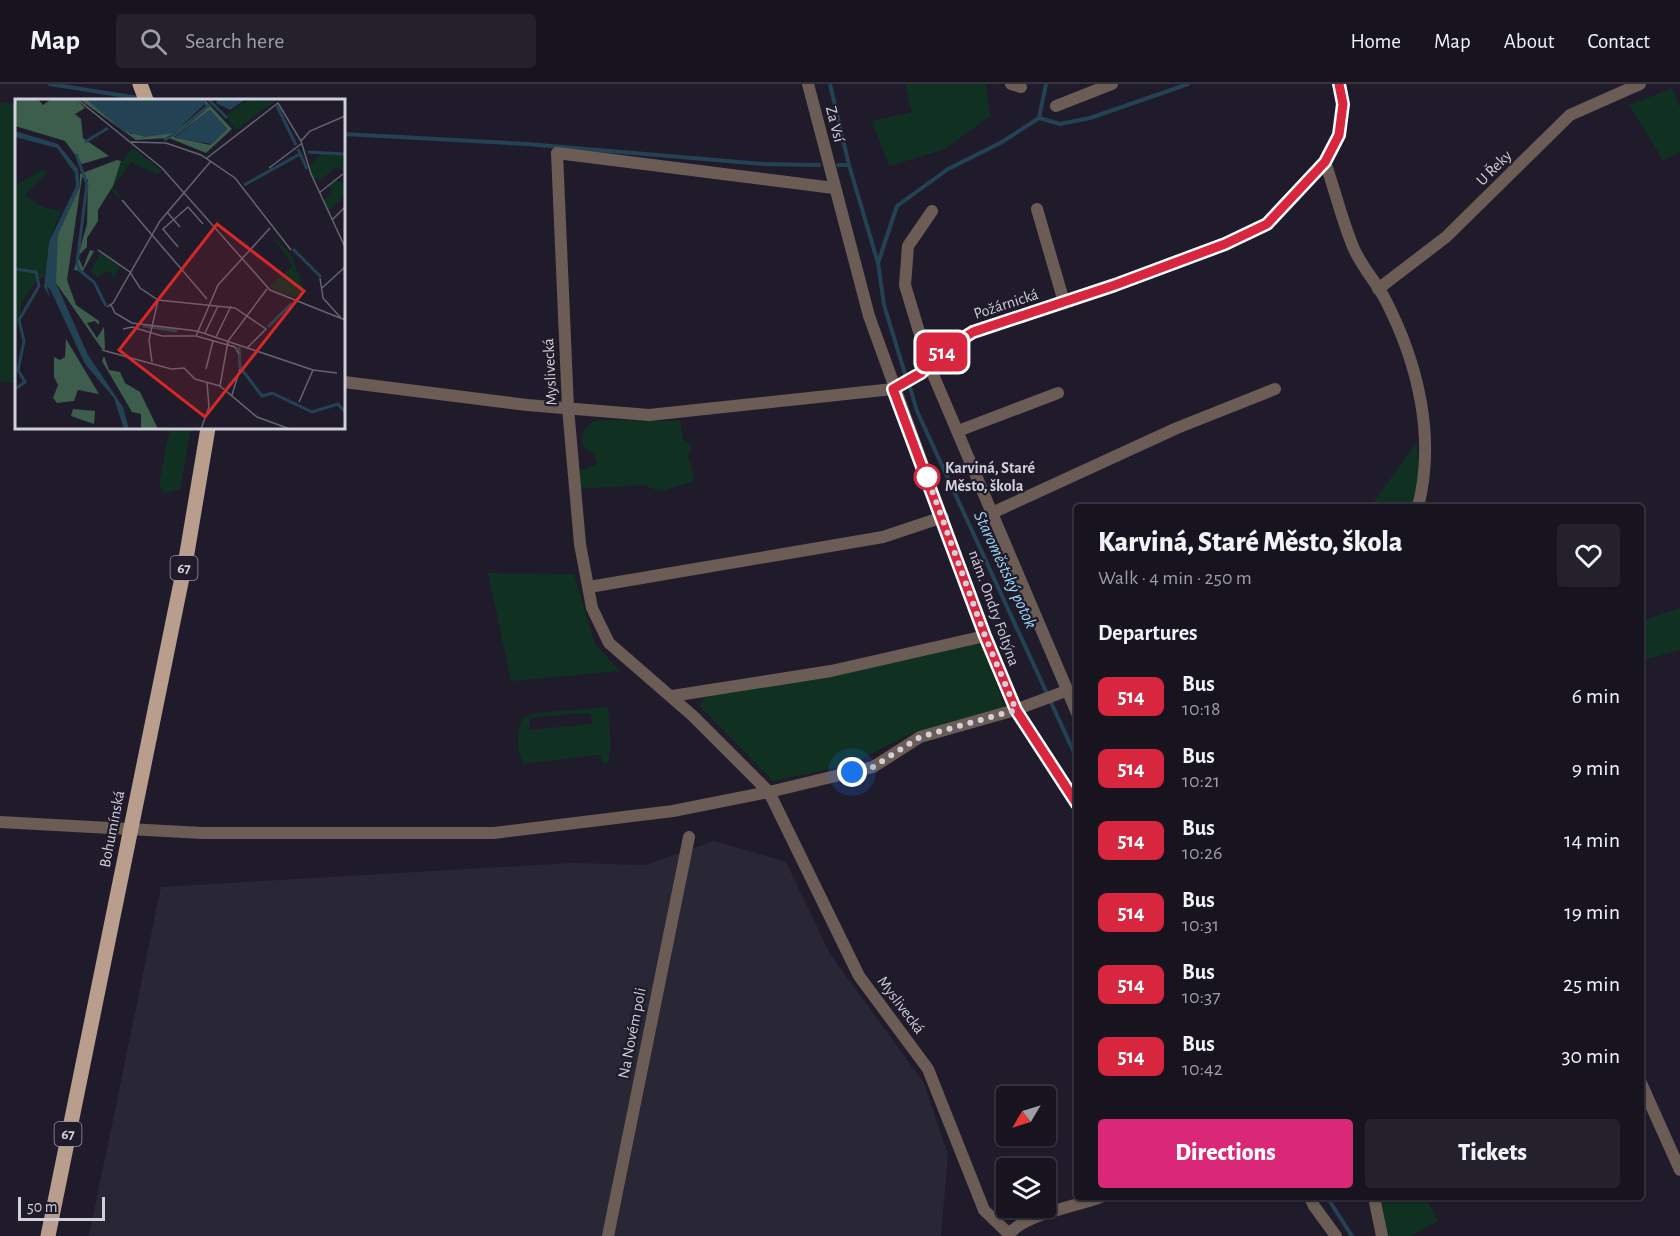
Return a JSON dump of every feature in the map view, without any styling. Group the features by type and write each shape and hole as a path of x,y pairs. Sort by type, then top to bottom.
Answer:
{"main road":[{"path":"140,84 146,99"},
{"name":"Bohumínská","path":"48,1236 187,553 208,429"}],"street":[{"name":"Za Vsí","path":"808,84 831,172"},
{"path":"1056,106 1112,84"},
{"name":"Požárnická","path":"893,389 929,365 945,349 973,332 1225,244 1267,224 1325,162 1339,135 1343,104 1339,84"},
{"name":"U Řeky","path":"1378,289 1446,237 1570,115 1640,84"},
{"name":"Myslivecká","path":"834,188 557,153 568,408 580,544 592,608 609,642 672,696 769,792 859,976 928,1069 984,1209 1009,1235 1030,1217 1076,1207 1094,1200"},
{"path":"1325,162 1354,250 1385,299 1413,368 1425,416 1426,477 1419,504"},
{"name":"nám. Ondry Foltýna","path":"831,172 869,316 893,389 943,517 985,636 1016,710 1074,799"},
{"path":"1037,209 1064,302"},
{"name":"nám. Ondry Foltýna","path":"932,212 908,246 905,285 929,365 994,512 1056,695 1074,710"},
{"path":"345,382 568,408 650,415 893,389"},
{"path":"994,512 1177,428 1275,389"},
{"path":"958,431 1058,393"},
{"path":"589,587 883,537 943,517"},
{"path":"672,696 831,671 985,636"},
{"path":"0,822 202,833 494,833 673,810 769,792 873,767 920,737 1016,710 1056,695"},
{"name":"Na Novém poli","path":"608,1236 689,837"},
{"path":"1644,1090 1680,1170"},
{"path":"1312,1200 1336,1236"},
{"path":"1375,1200 1382,1236"}],"shaded area":[{"path":"714,841 786,862 830,954 924,1083 948,1155 941,1236 89,1236 161,887 571,863 646,865"}],"green space":[{"path":"905,84 986,84 990,116 945,149 889,166 872,121 912,112"},
{"path":"1673,88 1680,108 1680,152 1663,160 1629,105"},
{"path":"0,102 15,105 15,384 0,381"},
{"path":"598,420 680,421 683,439 690,444 691,451 688,456 694,478 692,482 660,491 643,485 579,489 580,471 597,464 594,454 584,448 582,439 586,428"},
{"path":"170,429 191,429 180,489 164,493 159,483"},
{"path":"1417,442 1419,485 1415,504 1372,504"},
{"path":"488,573 574,574 595,644 620,671 511,681"},
{"path":"1680,608 1680,650 1644,660 1644,620"},
{"path":"981,641 1005,707 910,734 849,765 773,781 699,706 706,696"},
{"path":"608,707 611,745 608,763 602,763 600,755 595,755 524,764 519,748 520,724 522,718 535,713","holes":["591,714 592,724 529,730 530,718"]},
{"path":"1391,1200 1427,1200 1438,1221 1411,1236 1388,1236 1382,1203"}],"waterway":[{"path":"50,84 138,98"},
{"path":"830,84 849,165"},
{"name":"Staroměstský potok","path":"906,377 884,305 878,263 897,206 948,169 1002,142 1039,118 1046,84"},
{"path":"1039,118 1060,124 1090,118 1188,84"},
{"path":"345,134 527,144 763,164 819,165"},
{"path":"838,165 849,165 878,263"},
{"name":"Staroměstský potok","path":"909,384 917,411 1074,752"},
{"name":"Staroměstský potok","path":"1329,1200 1352,1236"}],"bus line":[{"name":"514","path":"1074,799 1016,710 985,636 893,389 905,380 921,373 945,349 973,332 1115,285 1225,244 1267,224 1325,162 1339,135 1343,104 1339,84"}],"place":[{"name":"Karviná, Staré Město, škola","path":"927,477"}],"route":[{"path":"852,772 873,767 920,737 1016,710 985,636 926,474 927,477"}]}
